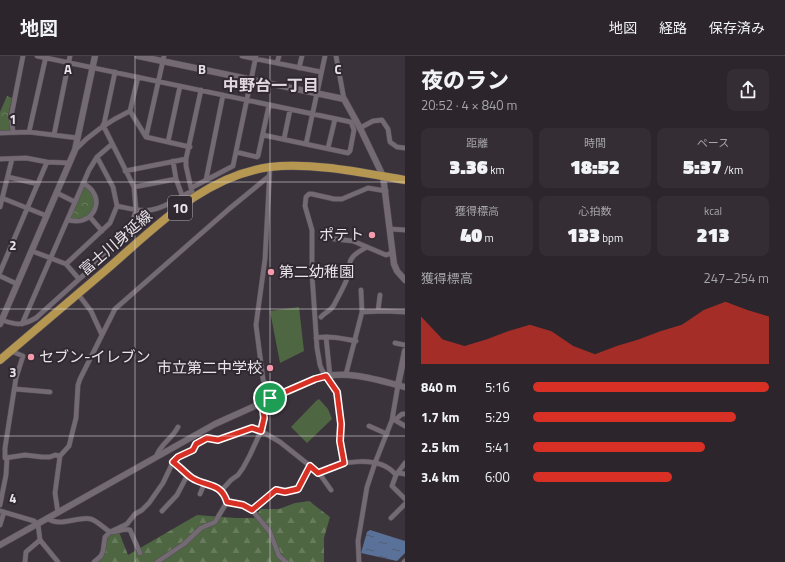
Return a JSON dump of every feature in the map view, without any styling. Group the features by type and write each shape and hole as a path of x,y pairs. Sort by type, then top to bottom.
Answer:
{"main road":[{"name":"富士川身延線","path":"0,360 170,215 208,188 226,179 247,172 270,167 301,166 405,180"}],"street":[{"path":"13,132 11,118 23,56"},
{"path":"37,56 351,122 354,130 350,151 348,153 263,135"},
{"path":"54,135 70,56"},
{"path":"95,56 75,150 1,322 22,324 36,318 117,245 126,234 133,220 136,210 134,188 104,125 115,72"},
{"path":"138,56 163,59 344,100"},
{"path":"242,56 256,57 278,64 322,72"},
{"path":"278,64 279,56"},
{"path":"299,68 302,56"},
{"path":"306,144 325,56"},
{"path":"336,56 344,100 360,128 383,176 394,264 405,280"},
{"path":"29,132 46,57"},
{"path":"201,90 190,147 186,159 191,188 233,166 256,57"},
{"path":"146,137 163,59"},
{"path":"138,77 130,111 146,137 190,147"},
{"path":"168,142 180,86"},
{"path":"206,180 223,95"},
{"path":"236,152 258,156 269,105"},
{"path":"284,139 290,110"},
{"path":"75,150 104,125 130,111"},
{"path":"328,148 334,119"},
{"path":"360,128 372,121 382,120 388,129 390,142 398,147 405,148"},
{"path":"0,133 29,132 78,138"},
{"path":"22,324 89,170 96,157 112,144"},
{"path":"66,264 110,223 117,206 113,188 96,157"},
{"path":"0,159 26,158 47,162 70,163"},
{"path":"0,207 12,159"},
{"path":"125,171 186,159"},
{"path":"173,161 176,179 182,195"},
{"path":"0,272 47,162"},
{"path":"270,167 268,177 265,259 256,325 263,379 270,398"},
{"path":"8,177 38,184"},
{"path":"58,512 55,493 60,456 69,446 76,418 78,385 116,309 229,209 268,177"},
{"path":"134,188 176,179"},
{"path":"68,220 76,222 83,220 90,217 95,209 97,201 94,192 84,183"},
{"path":"344,463 340,441 341,424 337,392 320,365 316,338 312,274 312,230 305,206 306,197 309,194 315,194 334,199 342,199 368,188 386,191"},
{"path":"117,206 136,210 152,210 164,206 192,191"},
{"path":"57,194 75,202"},
{"path":"2,198 47,216"},
{"path":"90,217 102,231"},
{"path":"304,226 310,223"},
{"path":"390,229 405,230"},
{"path":"334,239 353,241 386,254 392,253"},
{"path":"321,318 324,313 331,310 334,306 349,272 350,260 353,256 367,247"},
{"path":"32,251 66,264 80,279"},
{"path":"0,276 17,284"},
{"path":"346,374 356,341 362,312 362,290"},
{"path":"78,294 91,311 102,335"},
{"path":"378,311 380,295"},
{"path":"362,312 405,312"},
{"path":"326,337 328,376"},
{"path":"316,338 326,337 356,341"},
{"path":"395,343 405,345"},
{"path":"0,505 6,475 4,458 5,448 19,365 23,356 11,350"},
{"path":"358,562 358,541 367,487 375,463 394,420 398,385 404,362 405,351"},
{"path":"344,354 351,357"},
{"path":"0,545 215,424 315,379 346,374 405,387"},
{"path":"15,389 50,392"},
{"path":"221,491 243,468 261,431 264,418 262,402"},
{"path":"394,420 402,414 405,414"},
{"path":"394,420 405,426"},
{"path":"370,426 387,434"},
{"path":"156,457 156,449 174,434 178,427"},
{"path":"94,562 101,556 105,537 110,532 127,524 135,514 149,503 163,483 173,462 178,457 193,450 196,444 207,438 218,440 252,428 261,431 280,442 310,466 318,473 331,490"},
{"path":"4,458 25,455 42,457 50,457 55,455 60,456"},
{"path":"173,462 193,479 205,482 221,491 227,502"},
{"path":"318,473 344,463 353,462 375,463 390,469 397,474 405,474"},
{"path":"405,463 397,474 392,486 405,499"},
{"path":"252,510 276,490 285,492 298,489 310,466"},
{"path":"162,511 177,495 188,474"},
{"path":"200,494 205,482"},
{"path":"227,502 243,505 252,510 270,532 279,556 286,562"},
{"path":"157,562 184,544 200,528 215,522 227,502"},
{"path":"391,518 405,504"},
{"path":"0,525 2,512 34,521 38,524 40,540 58,562"},
{"path":"47,518 50,521 58,522 86,518 93,520 110,532 127,529 130,530 140,553"},
{"path":"25,562 26,552 40,540"}],"green space":[{"path":"7,96 12,98 8,116 11,130 0,131 0,112"},
{"path":"84,186 90,190 96,202 89,216 77,220 70,219"},
{"path":"299,307 304,351 280,363 270,311"},
{"path":"319,399 328,409 332,419 307,443 291,427"},
{"path":"309,501 330,517 324,538 324,562 97,562 102,556 109,534 119,532 128,555 197,515 254,518 261,509 279,509 295,503"}],"water":[{"path":"370,530 405,541 405,553 397,561 361,553 367,532"}],"place":[{"name":"ポテト","path":"372,235"},
{"name":"第二幼稚園","path":"271,272"},
{"name":"セブン-イレブン","path":"31,357"},
{"name":"市立第二中学校","path":"270,368"}],"district":[{"name":"中野台一丁目","path":"271,85"}],"route":[{"path":"326,376 337,392 339,418 341,424 340,441 344,463 318,473 310,466 298,489 285,492 276,490 252,510 243,505 227,502 226,498 218,488 193,479 173,462 178,457 193,450 196,444 207,438 218,440 252,428 261,431 264,418 262,402 270,398 315,379 326,376"}]}
